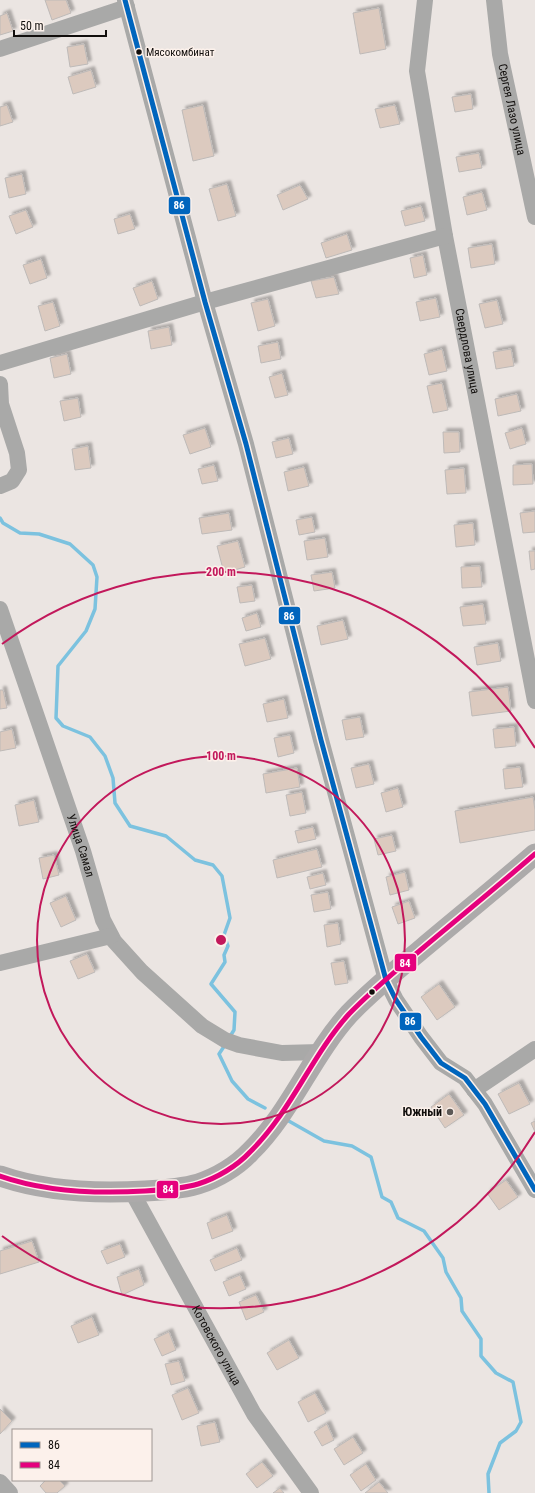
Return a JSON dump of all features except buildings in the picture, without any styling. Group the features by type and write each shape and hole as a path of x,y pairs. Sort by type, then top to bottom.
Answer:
{"main road":[{"path":"0,1176 21,1183 96,1193 171,1190 199,1184 213,1178 240,1162 251,1152 271,1127 320,1052 349,1014 386,980 535,854"}],"street":[{"name":"Свердлова улица","path":"424,0 417,71 446,236 535,701"},
{"name":"Сергея Лазо улица","path":"494,0 500,54 535,217"},
{"path":"0,49 126,4 205,302 246,444 319,733 386,980 396,1000 441,1063 465,1078 485,1104 535,1190"},
{"path":"0,363 205,302 446,236"},
{"path":"0,384 1,404 18,453 19,470 12,481 0,486"},
{"name":"Улица Самал","path":"0,609 84,851 103,920 114,941 142,972 202,1026 232,1042 282,1054 320,1052"},
{"path":"0,963 112,936"},
{"path":"474,1090 535,1049"},
{"path":"0,1182 21,1183"},
{"name":"Котовского улица","path":"132,1192 254,1414 311,1493"},
{"path":"0,1482 10,1493"}],"waterway":[{"path":"0,518 3,523 20,533 39,534 70,544 93,565 97,577 95,609 86,631 58,666 56,718 63,726 90,737 105,756 113,778 115,803 130,826 166,836 195,860 213,865 222,876 230,918 224,935 228,946 224,955 225,962 211,984 235,1012 234,1030 229,1038"},
{"path":"225,1045 219,1054 232,1081 248,1099 265,1108"},
{"path":"287,1120 324,1141 352,1146 371,1157 382,1197 391,1202 398,1218 424,1231 443,1258 446,1272 461,1298 462,1311 481,1339 481,1356 496,1373 513,1382 521,1422 516,1431 500,1443 488,1474 489,1493"}],"transit line":[{"name":"86","path":"125,0 205,302 246,444 321,740 386,980 396,1000 441,1063 465,1078 485,1104 535,1190"},
{"name":"84","path":"0,1176 35,1186 53,1189 90,1192 127,1192 165,1190 185,1187 198,1184 226,1171 245,1157 264,1136 289,1102 323,1048 349,1014 385,980 535,854"}],"place":[{"name":"Мясокомбинат","path":"139,52"},
{"name":"Южный","path":"450,1112"}]}
